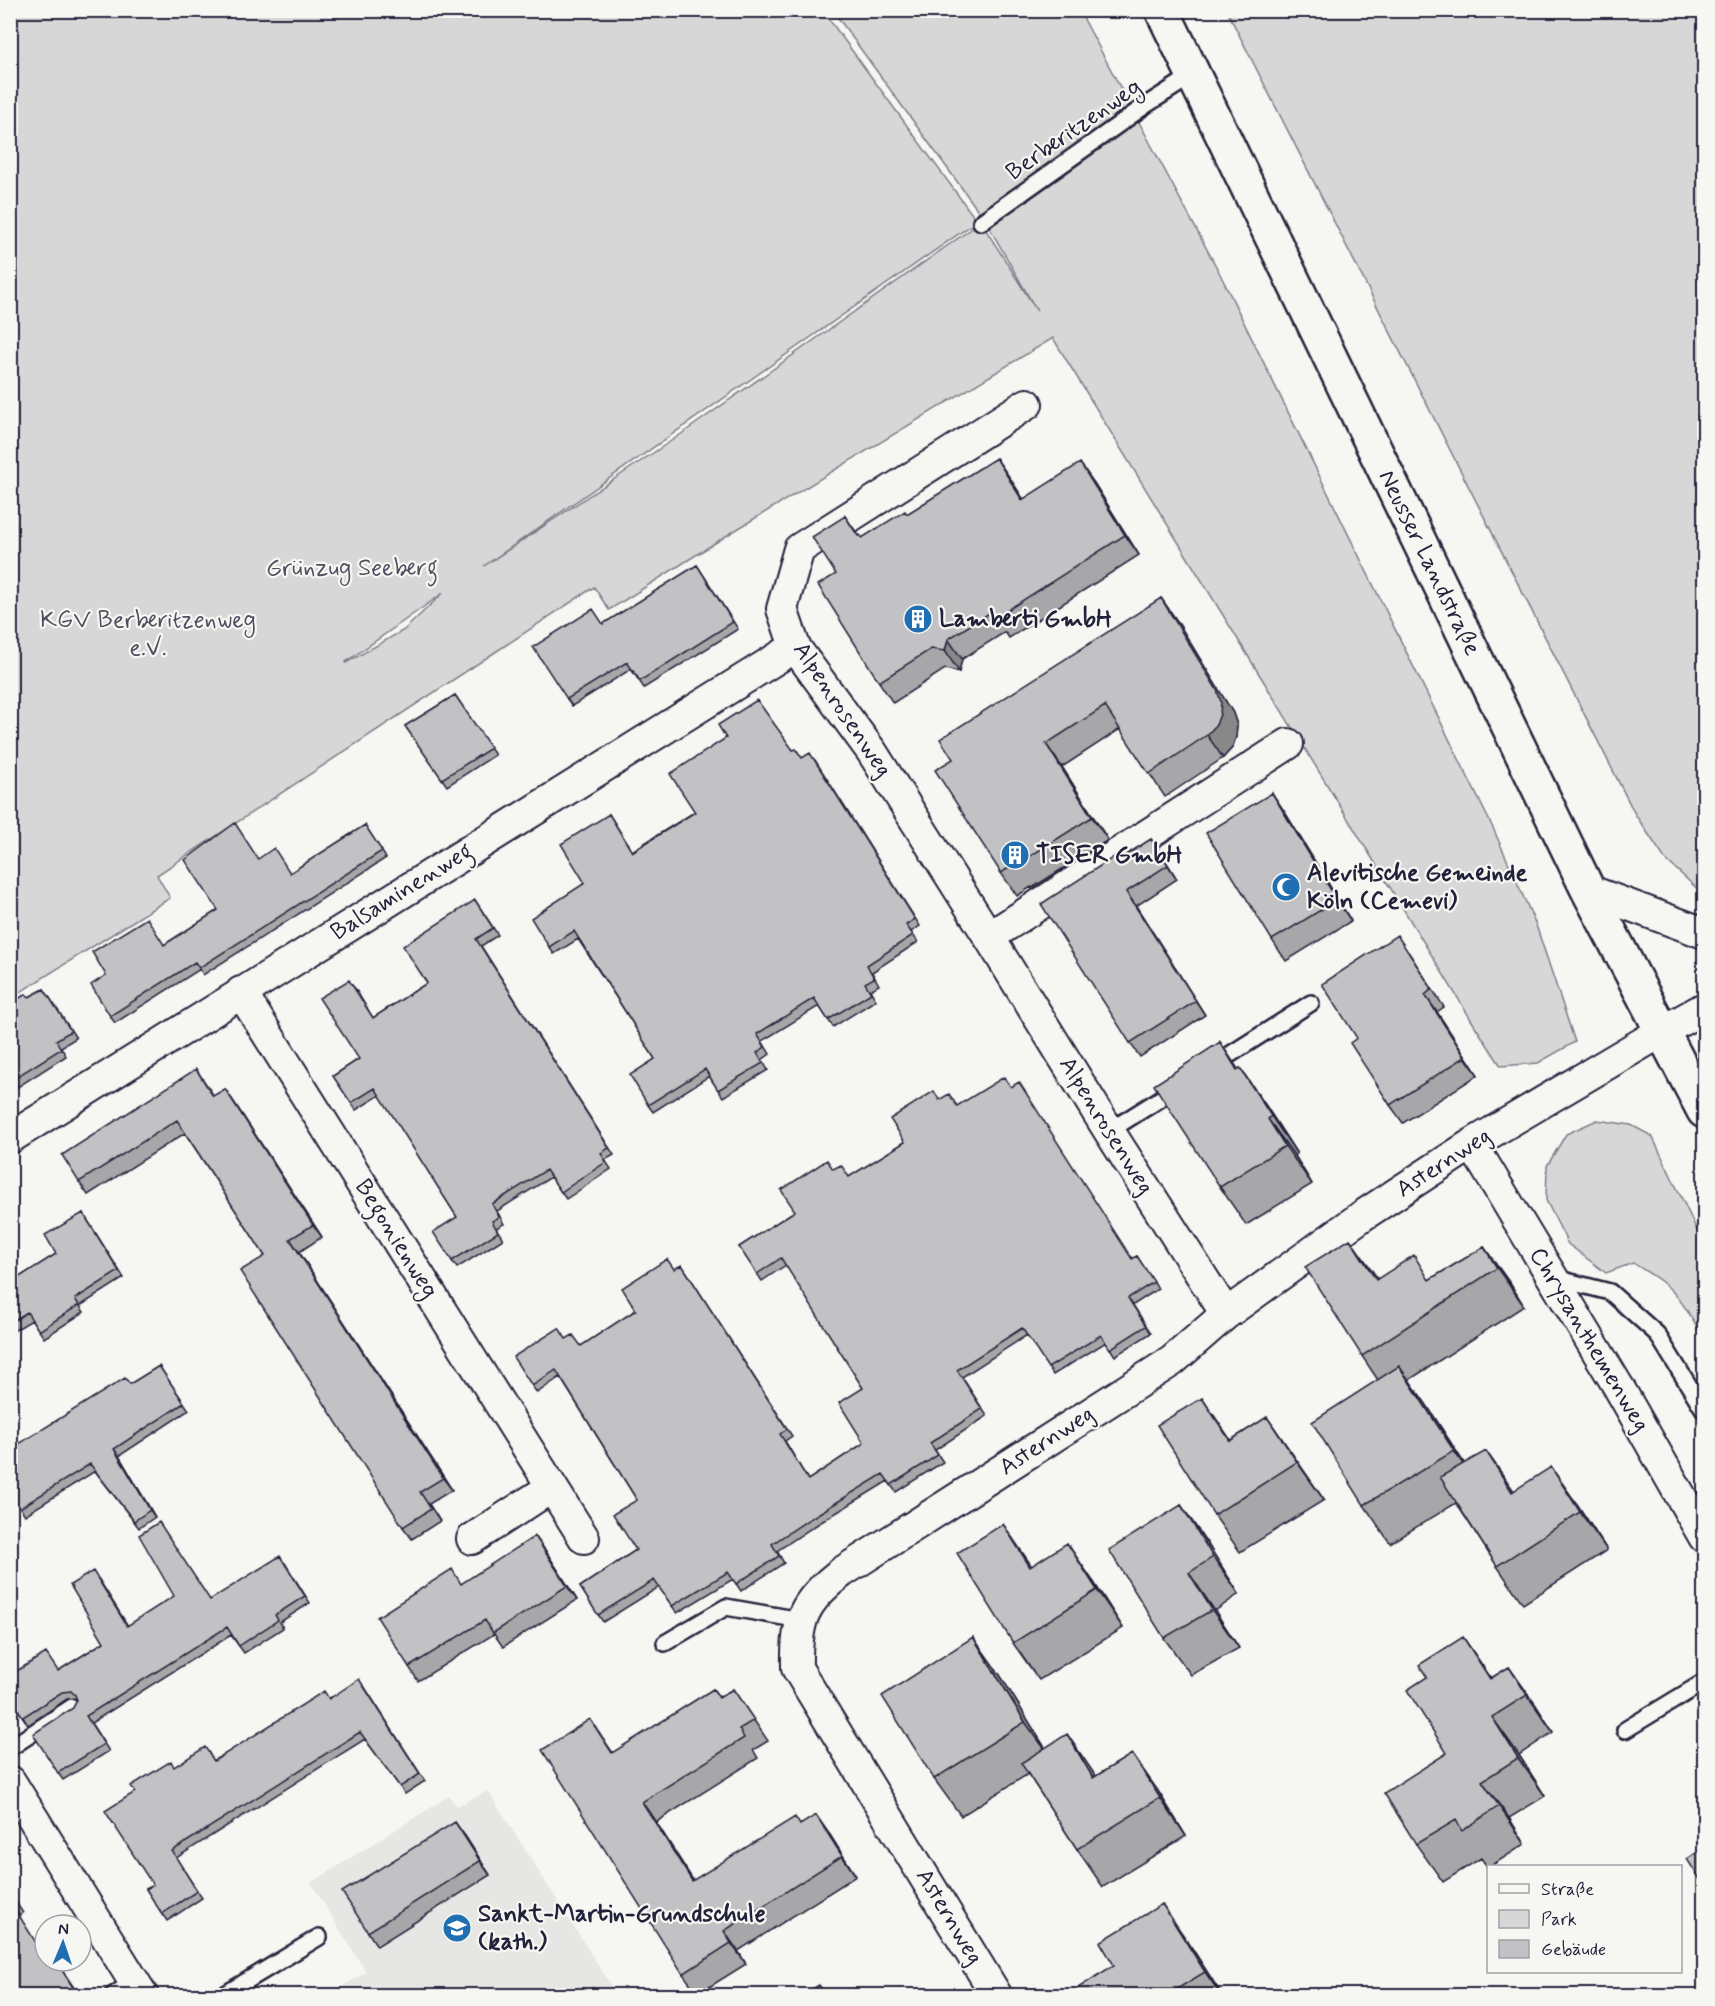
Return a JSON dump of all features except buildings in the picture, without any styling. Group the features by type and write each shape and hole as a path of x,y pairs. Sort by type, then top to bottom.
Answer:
{"main road":[{"name":"Neusser Landstraße","path":"1162,10 1588,890 1704,1111"}],"street":[{"name":"Alpenrosenweg","path":"1027,405 799,549 782,609 795,647 872,752 1226,1314"},
{"name":"Balsaminenweg","path":"10,1138 795,647"},
{"path":"989,937 1288,744"},
{"path":"1588,890 1704,933"},
{"name":"Begonienweg","path":"241,992 584,1538"},
{"name":"Asternweg","path":"997,1995 797,1668 796,1639 801,1620 820,1588 1172,1361 1226,1314 1362,1215 1472,1143 1704,1008"},
{"name":"Chrysanthemenweg","path":"1472,1143 1618,1386 1704,1537"},
{"path":"472,1539 552,1487"},
{"path":"11,1782 129,1991"}],"lane":[{"name":"Berberitzenweg","path":"981,222 1146,105 1193,75"},
{"path":"1109,1131 1311,1004"},
{"path":"1552,1277 1610,1292 1657,1334 1704,1410"},
{"path":"665,1643 726,1606 801,1620"},
{"path":"1625,1730 1704,1682"},
{"path":"10,1748 72,1707"},
{"path":"222,1995 319,1937"}],"shaded area":[{"name":"Sankt-Martin-Grundschule (kath.)","path":"488,1791 617,1995 329,1995 366,1972 311,1883 449,1796 457,1806"}],"green space":[{"path":"1079,10 1218,270 1493,828 1536,925 1575,1042 1538,1063 1501,1066 1053,338 734,531 609,610 594,587 157,875 170,898 11,998 11,11 823,11 977,221 484,566 677,437 981,222 1037,311 985,220 833,11","holes":["443,593 404,630 346,663"]},
{"path":"1227,11 1704,11 1704,895 1665,859 1635,814"},
{"path":"1597,1120 1631,1125 1652,1136 1704,1245 1704,1340 1679,1300 1656,1278 1633,1263 1606,1273 1568,1244 1546,1200 1547,1166 1566,1134"}],"place":[{"name":"Lamberti GmbH","path":"918,619"},
{"name":"TISER GmbH","path":"1015,855"},
{"name":"Alevitische Gemeinde Köln (Cemevi)","path":"1286,887"},
{"name":"Sankt-Martin-Grundschule (kath.)","path":"457,1928"}],"park label":[{"name":"Grünzug Seeberg","path":"352,568"},
{"name":"KGV Berberitzenweg e.V.","path":"148,634"}]}
